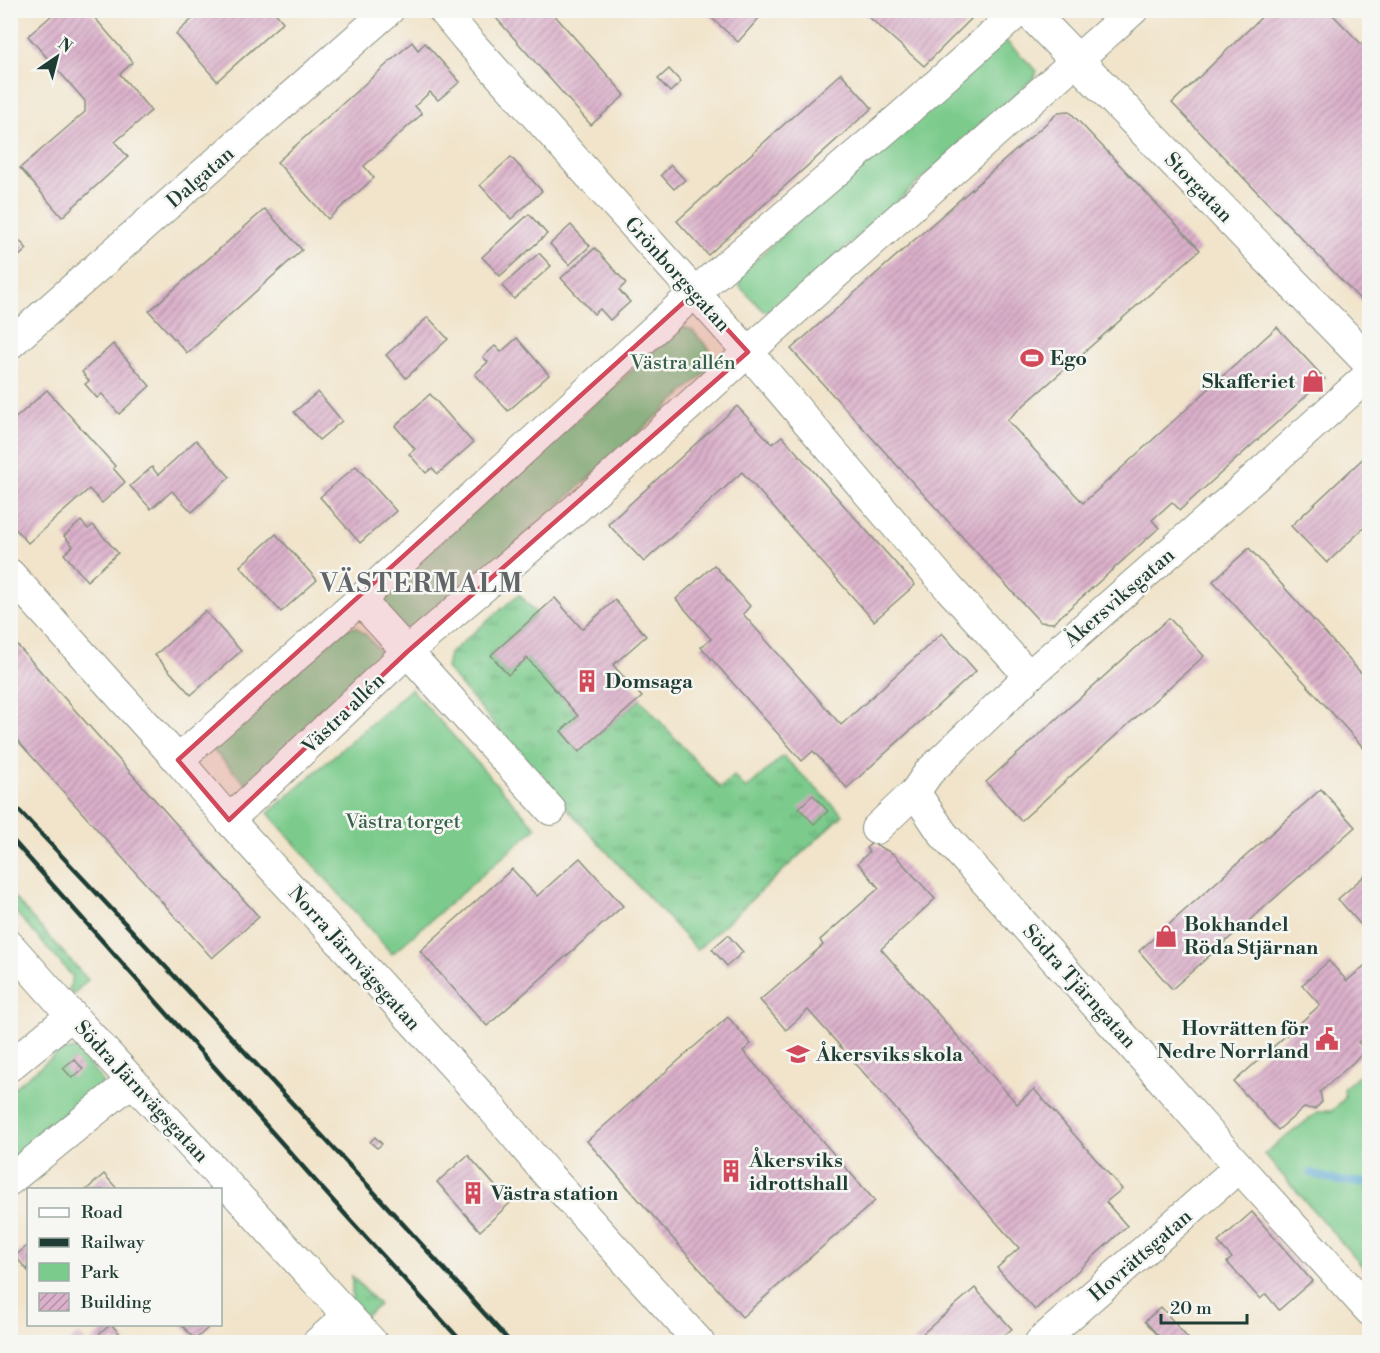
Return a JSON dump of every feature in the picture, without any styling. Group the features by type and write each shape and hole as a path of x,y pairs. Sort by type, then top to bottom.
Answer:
{"street":[{"name":"Dalgatan","path":"10,344 389,10"},
{"name":"Grönborgsgatan","path":"443,10 748,352 948,587 1029,676"},
{"path":"178,760 360,600 694,293 899,118 1020,10"},
{"name":"Storgatan","path":"1028,10 1370,363"},
{"name":"Västra allén","path":"229,820 408,652 569,514 1133,10"},
{"name":"Åkersviksgatan","path":"876,829 915,792 929,772 1029,676 1370,374"},
{"name":"Norra Järnvägsgatan","path":"10,574 699,1342"},
{"path":"360,600 550,810"},
{"name":"Södra Tjärngatan","path":"915,792 944,834 1370,1311"},
{"name":"Södra Järnvägsgatan","path":"10,946 372,1342"},
{"path":"10,1066 72,1015"},
{"path":"10,1180 132,1081"},
{"name":"Hovrättsgatan","path":"1040,1342 1239,1167"},
{"path":"318,1342 348,1316"}],"highlighted area":[{"path":"694,293 748,352 407,652 229,820 178,760"}],"green space":[{"name":"Västra allén","path":"1004,39 1037,71 1034,78 774,312 764,311 740,287 740,274 996,41"},
{"name":"Västra allén","path":"684,327 692,330 719,360 421,630 407,631 382,605 382,594 676,331"},
{"path":"519,594 537,614 491,655 508,675 527,658 578,716 561,731 579,752 640,699 720,788 734,776 746,789 783,756 843,815 697,950 563,804 446,668 449,654"},
{"path":"356,627 383,655 246,784 211,748 345,629"},
{"name":"Västra torget","path":"411,689 536,828 392,954 268,813"},
{"path":"10,893 88,980 72,995 69,988 73,977 11,907"},
{"path":"76,1049 103,1081 97,1096 11,1166 11,1090 59,1052"},
{"path":"1369,1066 1369,1274 1264,1154 1319,1111 1332,1111 1345,1098 1344,1088"},
{"path":"352,1276 379,1305 365,1316 352,1304"}],"building":[{"path":"58,10 88,10 133,62 120,74 151,111 115,142 128,157 62,217 20,168 85,112 85,101 28,36"},
{"path":"202,10 273,10 283,22 217,81 176,34"},
{"path":"489,10 550,10 625,95 591,125"},
{"path":"703,10 766,10 738,42"},
{"path":"861,10 962,10 971,19 924,66"},
{"path":"1269,10 1328,10 1370,53 1370,310 1172,103"},
{"path":"412,42 418,50 425,43 460,82 438,100 430,92 415,106 422,114 364,166 374,178 328,219 277,162"},
{"path":"669,69 681,82 670,92 658,79"},
{"path":"841,73 872,108 708,255 677,221"},
{"path":"1069,111 1200,250 1007,420 1083,503 1277,327 1325,379 1180,510 1172,502 1152,520 1159,528 1053,623 1040,622 791,349 1059,112"},
{"path":"511,157 542,191 511,219 480,185"},
{"path":"671,165 685,180 674,189 661,175"},
{"path":"265,209 302,250 187,353 149,311"},
{"path":"529,214 547,234 500,276 482,257"},
{"path":"571,225 590,246 569,265 550,244"},
{"path":"10,230 27,249 10,264"},
{"path":"595,248 626,283 619,290 630,302 610,320 600,309 594,314 561,278"},
{"path":"539,253 551,266 514,299 502,286"},
{"path":"428,317 448,339 406,378 386,355"},
{"path":"517,338 549,375 508,411 475,374 488,362 483,357 495,346 501,352"},
{"path":"113,344 150,386 119,414 102,394 97,398 85,384 89,381 82,372"},
{"path":"47,390 115,466 113,468 125,482 102,503 89,489 28,543 10,523 10,423"},
{"path":"318,392 342,421 319,440 294,412"},
{"path":"430,394 473,443 438,474 432,468 426,473 409,454 415,449 395,426"},
{"path":"737,406 772,444 782,436 915,585 874,621 742,472 644,562 608,524"},
{"path":"196,440 230,477 192,512 172,491 151,509 130,486 152,467 158,475"},
{"path":"1370,452 1370,522 1327,563 1291,526"},
{"path":"356,466 396,511 360,543 320,497"},
{"path":"81,521 88,529 93,525 118,553 87,581 64,554 73,546 64,536"},
{"path":"276,534 317,580 281,612 240,566"},
{"path":"1249,548 1370,683 1370,755 1213,581"},
{"path":"714,565 750,606 743,614 841,725 942,633 976,671 847,788 813,751 802,761 701,647 711,639 676,599"},
{"name":"Domsaga","path":"555,598 582,629 615,600 646,636 613,665 642,697 579,752 561,731 578,716 527,658 508,675 491,655"},
{"path":"205,611 241,651 191,695 155,655"},
{"path":"1169,618 1204,656 1021,821 986,782"},
{"path":"10,637 259,917 212,958 10,732"},
{"path":"1321,789 1355,827 1172,989 1139,951"},
{"path":"813,795 828,811 814,824 799,808"},
{"path":"872,843 894,854 935,899 881,949 1017,1104 1034,1089 1122,1189 1106,1202 1127,1226 1035,1310 997,1268 1019,1248 808,1010 786,1030 760,1000 823,945 820,940 879,888 858,863 869,852 866,848"},
{"path":"580,858 623,906 487,1026 420,951 512,869 537,896"},
{"path":"1370,871 1370,917 1361,925 1338,899"},
{"path":"728,935 743,952 727,966 712,949"},
{"path":"1329,961 1347,981 1370,961 1370,1032 1358,1042 1366,1051 1320,1092 1322,1102 1315,1109 1304,1108 1278,1130 1234,1082 1320,1005 1302,985"},
{"name":"Åkersviks idrottshall","path":"728,1017 751,1044 743,1051 875,1201 742,1317 587,1141"},
{"path":"74,1059 83,1069 72,1078 63,1068"},
{"path":"375,1137 382,1144 377,1148 370,1142"},
{"name":"Västra station","path":"468,1155 510,1203 480,1231 437,1182"},
{"path":"104,1174 116,1188 88,1188"},
{"path":"1252,1212 1312,1281 1279,1310 1266,1294 1260,1299 1227,1262 1232,1258 1218,1242"},
{"path":"27,1246 27,1270 15,1256"},
{"path":"975,1288 1012,1329 996,1342 913,1342"},
{"path":"1161,1307 1191,1342 1164,1342 1145,1321"},
{"path":"109,1326 113,1326 127,1342 90,1342"},
{"path":"183,1326 210,1326 195,1340"},
{"path":"79,1334 86,1342 69,1342"}],"waterway":[{"path":"1311,1173 1339,1181 1370,1182"}],"railway":[{"path":"10,801 262,1070 510,1342"},
{"path":"10,837 352,1222 462,1342"}],"place":[{"name":"Ego","path":"1032,358"},
{"name":"Skafferiet","path":"1313,381"},
{"name":"Domsaga","path":"587,681"},
{"name":"Bokhandel Röda Stjärnan","path":"1166,936"},
{"name":"Hovrätten för Nedre Norrland","path":"1327,1039"},
{"name":"Åkersviks skola","path":"798,1054"},
{"name":"Åkersviks idrottshall","path":"731,1171"},
{"name":"Västra station","path":"473,1193"}],"district":[{"name":"VÄSTERMALM","path":"422,583"}]}
